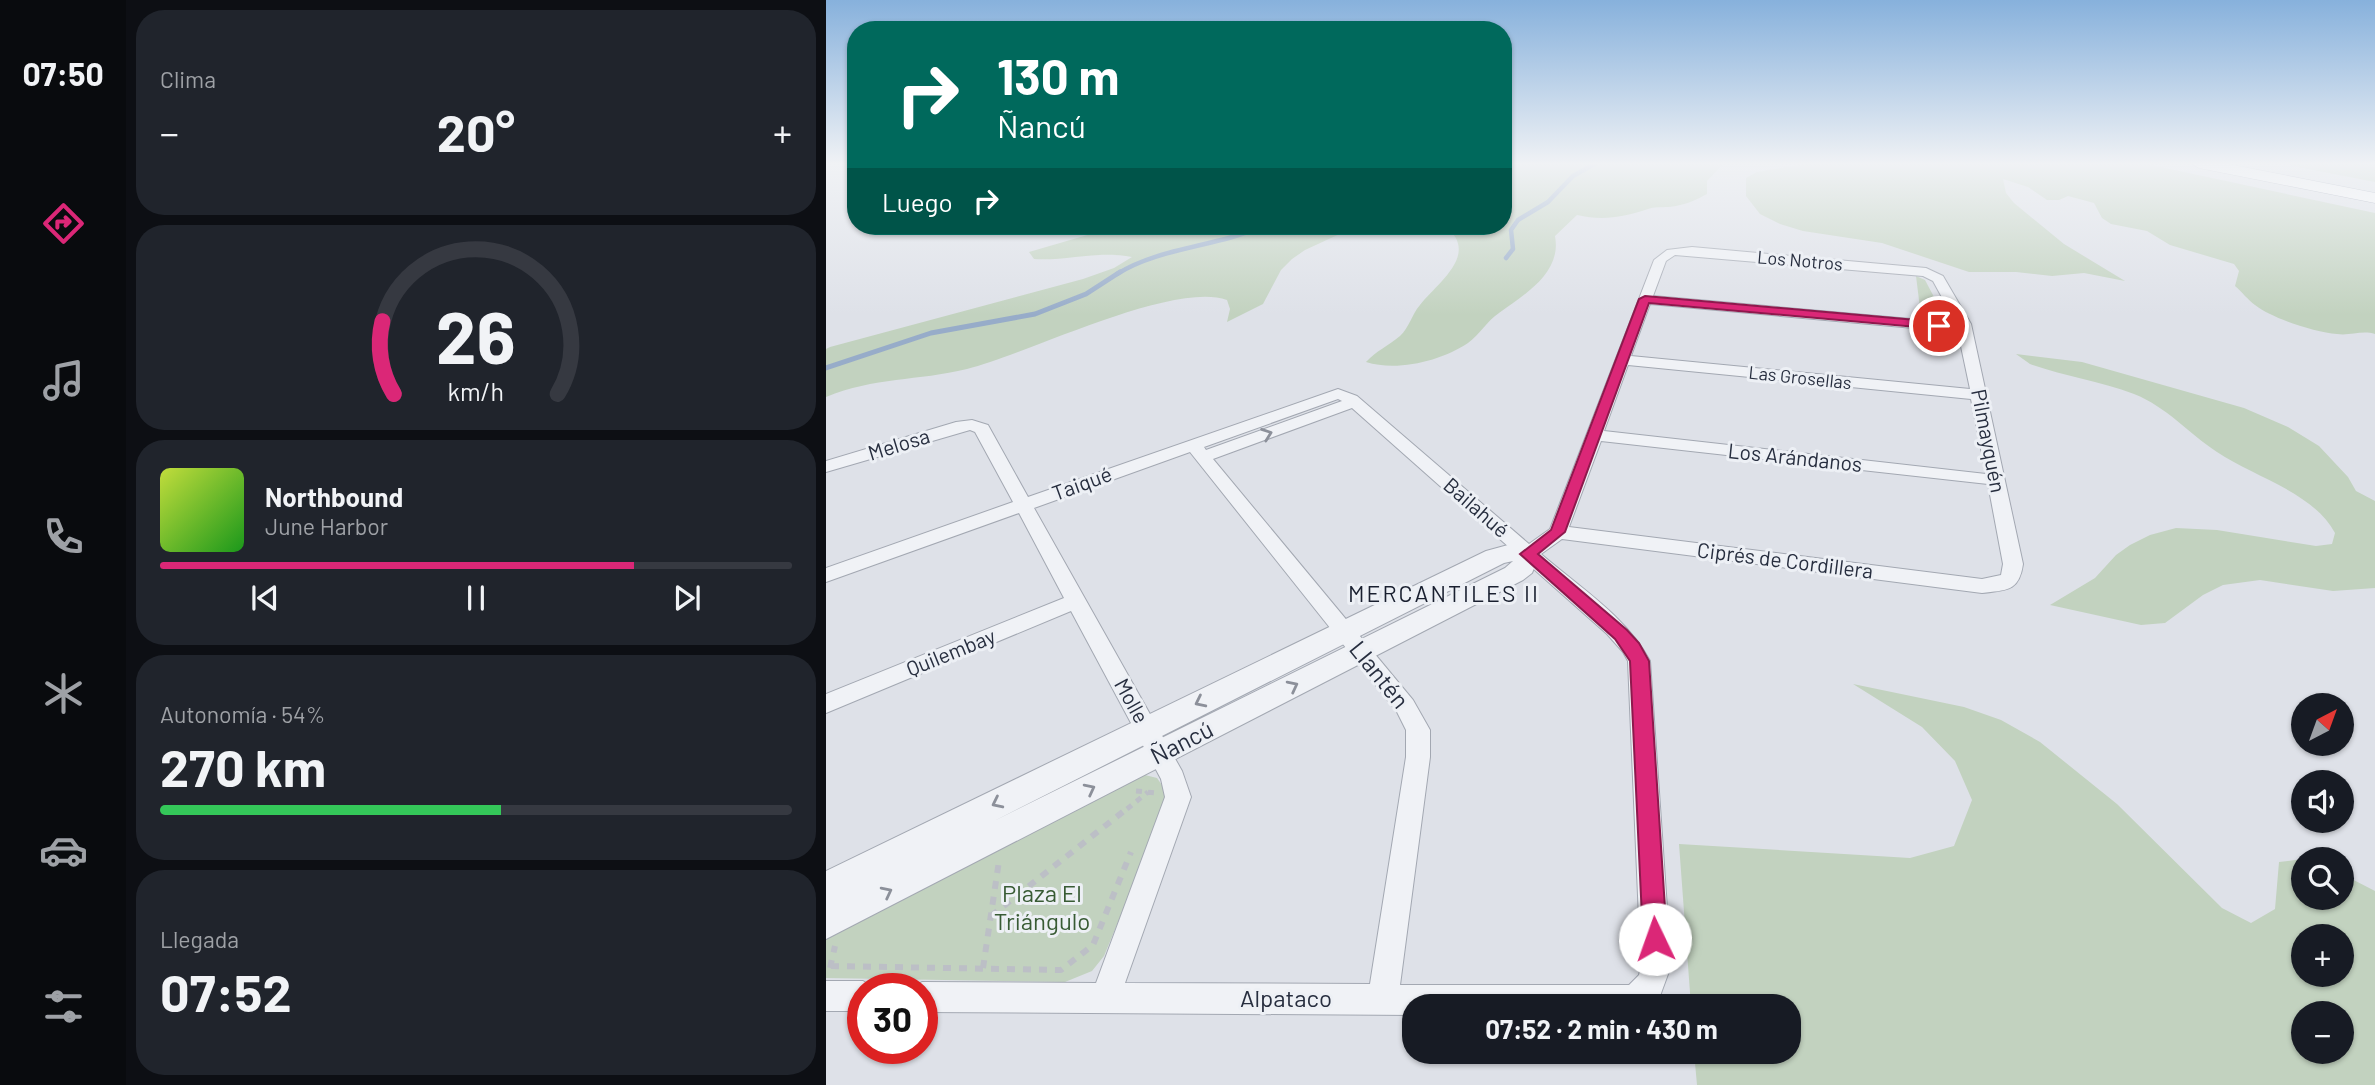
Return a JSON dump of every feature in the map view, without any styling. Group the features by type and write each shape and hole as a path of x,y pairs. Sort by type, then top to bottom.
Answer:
{"street":[{"name":"Los Notros","path":"1645,299 1660,260 1669,253 1692,251 1930,274"},
{"name":"Pilmayquén","path":"1930,274 1938,279 1960,313 1965,328 2013,565 2011,578"},
{"path":"1558,532 1645,299 1965,328"},
{"name":"Las Grosellas","path":"1622,360 1979,396"},
{"name":"Taiqué","path":"826,575 1023,505 1197,451 1346,398"},
{"name":"Bailahué","path":"1346,398 1632,647 1639,661 1656,966 1647,990"},
{"name":"Melosa","path":"826,467 956,427 972,425"},
{"name":"Molle","path":"972,425 982,429 1175,782 1177,803 1105,998"},
{"name":"Los Arándanos","path":"1594,435 1996,480"},
{"name":"Llantén","path":"1197,451 1410,713 1419,739 1383,999"},
{"name":"Ñancú","path":"826,888 1153,742 1353,642 1514,574 1523,567 1528,554 1558,532"},
{"name":"Ciprés de Cordillera","path":"1558,532 1982,586 1994,586 2011,578"},
{"name":"Quilembay","path":"826,704 1076,601"},
{"name":"Ñancú","path":"832,929 1153,742"},
{"path":"827,987 847,992"},
{"name":"Alpataco","path":"938,997 1622,1001 1632,999 1647,990"}],"path":[{"path":"991,916 1152,792 1149,805"},
{"path":"831,966 1061,970 1093,945 1134,843"},
{"path":"983,968 999,860"},
{"path":"827,987 831,966 832,929"}],"green space":[{"path":"1512,214 1631,214 1596,218 1577,215 1555,236 1556,249 1547,272 1468,343 1445,355 1418,363 1391,366 1366,362 1403,333 1417,309 1445,278 1457,258 1459,247 1453,235 1512,235"},
{"path":"1760,214 2027,214 2064,244 2125,281 2084,273 2052,276 2016,272 1969,272 1882,243 1803,231"},
{"path":"2100,214 2375,214 2375,334 2328,333 2283,320 2255,305 2235,286 2239,271 2234,264 2170,245 2147,231 2111,224"},
{"path":"1087,235 1338,235 1292,259 1281,270 1263,304 1227,322 1230,309 1227,300 1203,297 1172,301 1099,322 967,369 861,386 826,397 826,349 830,347 1083,279 1114,268 1132,257 1095,255 1034,259 1029,252"},
{"path":"1916,276 1925,280 1943,314 1935,318 1921,316"},
{"path":"2016,354 2082,362 2244,408 2288,427 2319,446 2348,477 2356,491 2375,501 2375,588 2333,591 2260,580 2223,585 2203,595 2165,623 2141,625 2050,605 2095,578 2116,555 2130,545 2150,535 2176,528 2217,530 2316,546 2332,544 2335,533 2325,519 2298,496 2206,445 2146,399 2121,389 2030,364"},
{"path":"1853,684 1964,707 2001,720 2040,742 2117,804 2222,908 2251,923 2275,909 2279,862 2291,860 2291,910 2354,910 2354,880 2375,891 2375,1085 1697,1085 1695,1064 1801,1064 1801,994 1690,994 1679,844 1910,858 1954,846 1972,800 1955,761 1922,727"},
{"name":"Plaza El Triángulo","path":"1145,775 1157,778 1164,788 1166,806 1104,956 1092,971 1065,982 938,980 938,973 847,973 847,978 826,978 826,936"}],"waterway":[{"path":"1512,229 1518,220 1529,214"},
{"path":"1117,274 1151,258 1239,235"},
{"path":"1506,258 1513,249 1512,235"},
{"path":"826,368 931,333 1035,314 1086,294 1120,272"}],"district":[{"name":"MERCANTILES II","path":"1444,594"}],"route":[{"path":"1655,939 1639,661 1632,647 1621,635 1528,554 1558,532 1645,299 1939,326"}]}
